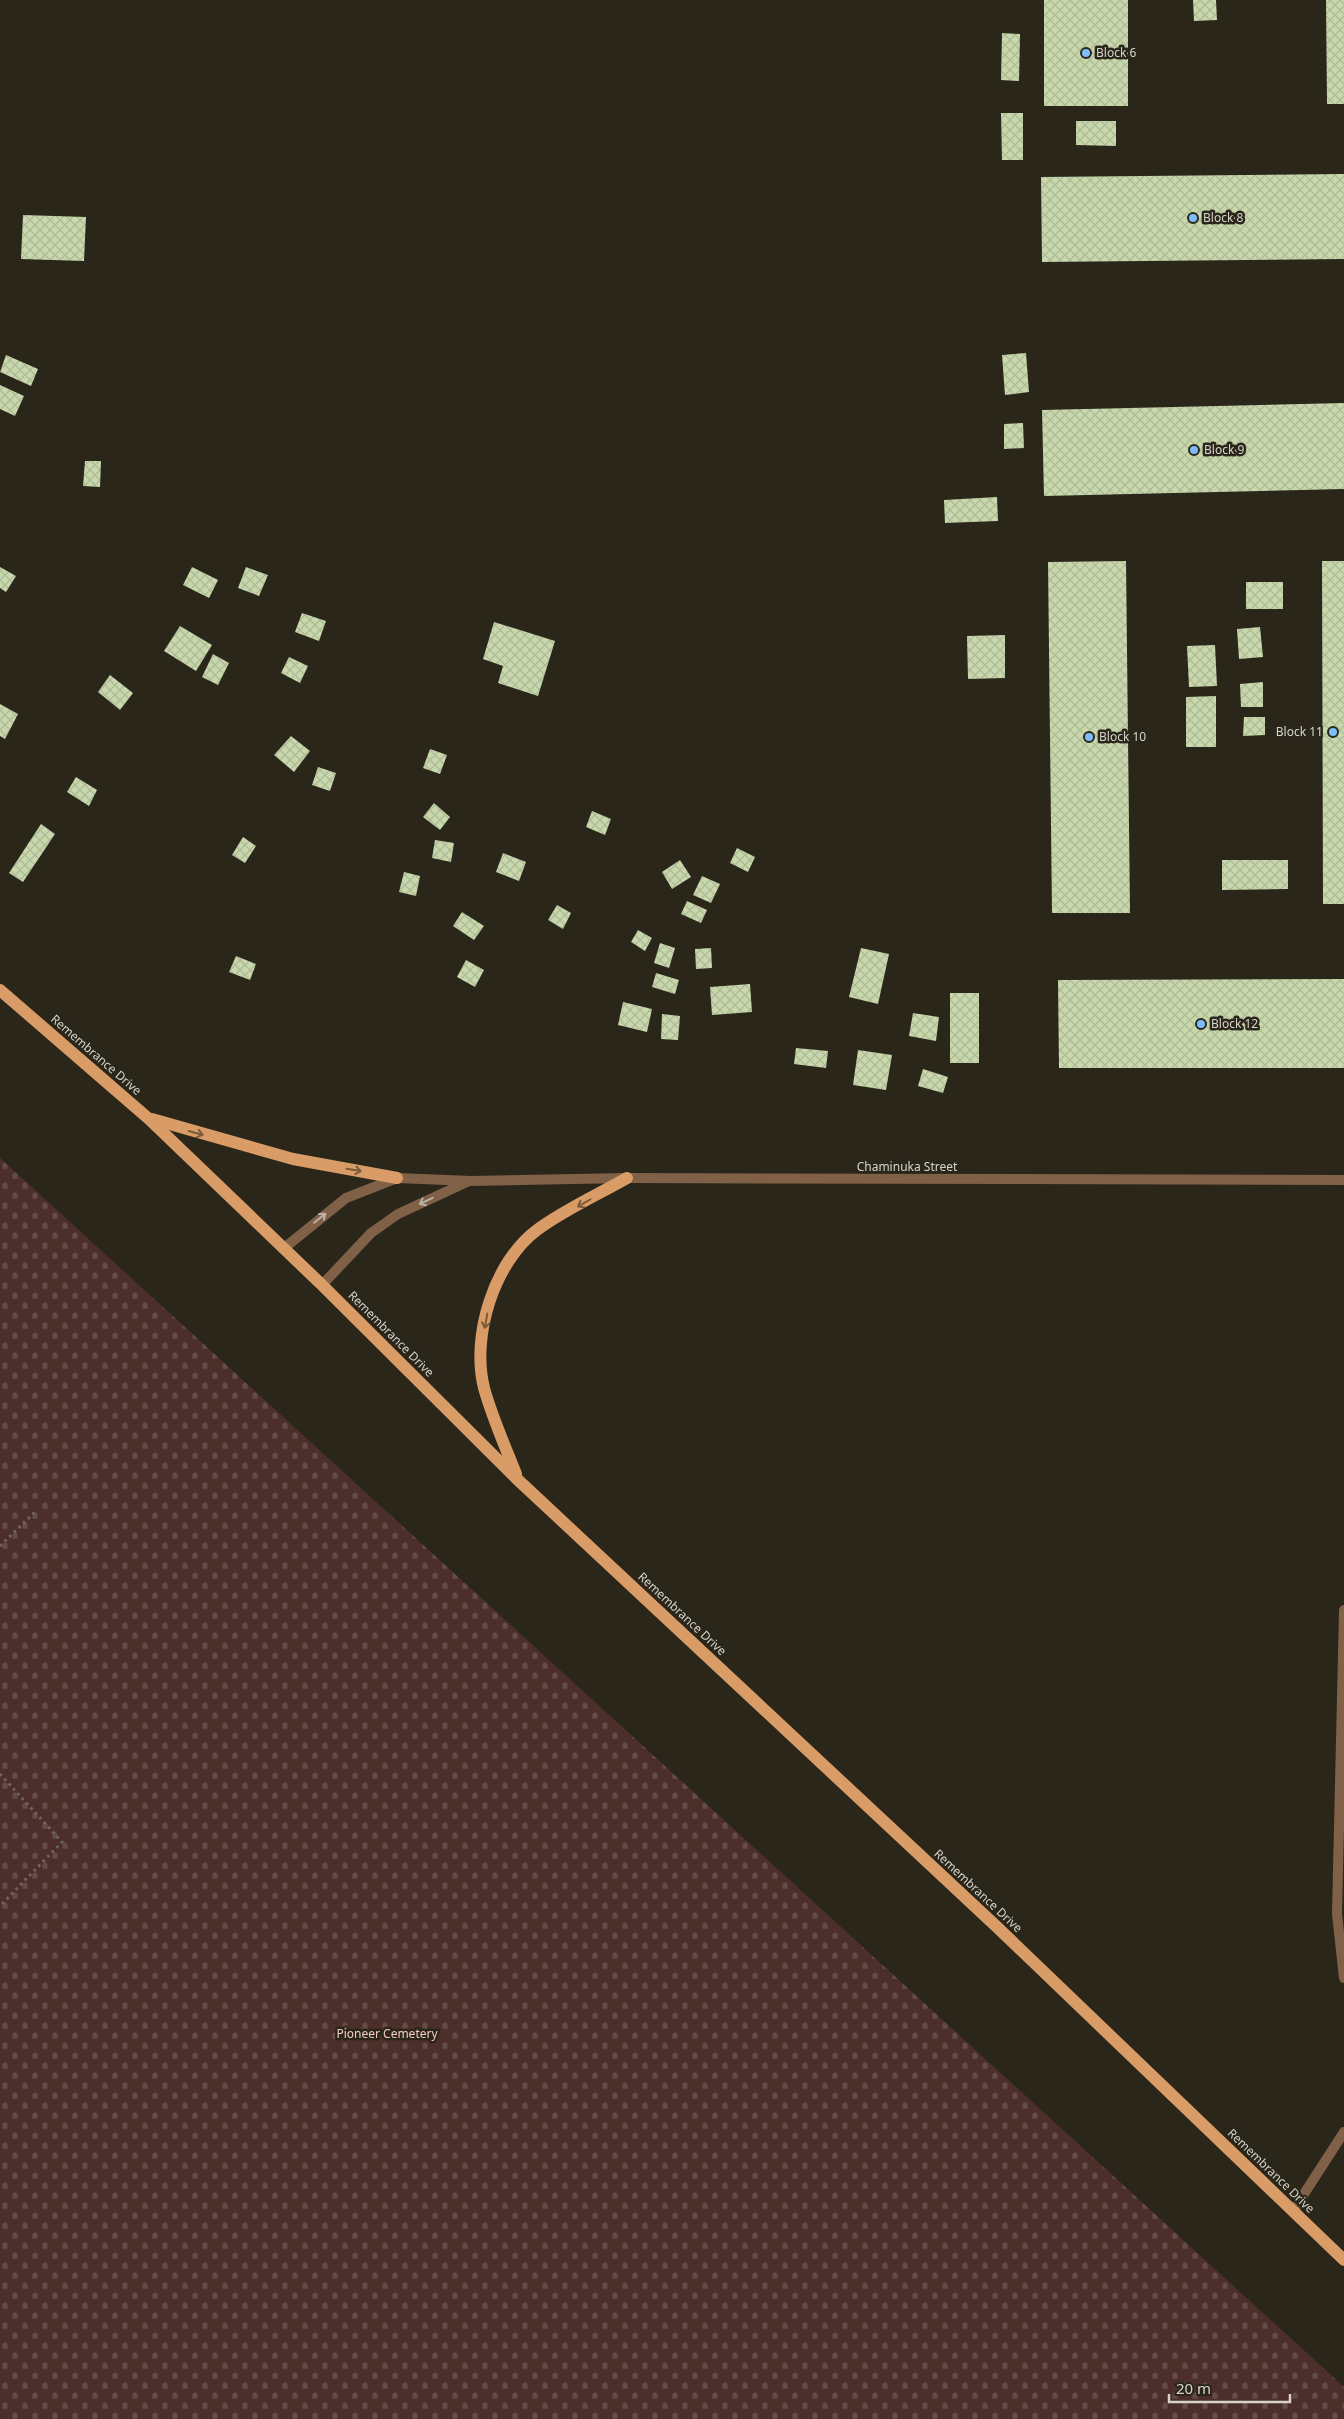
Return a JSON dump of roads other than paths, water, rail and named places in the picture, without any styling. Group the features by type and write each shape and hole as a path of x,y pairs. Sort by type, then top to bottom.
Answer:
{"main road":[{"name":"Remembrance Drive","path":"0,990 149,1119 322,1285 517,1479 996,1927 1344,2260"},
{"path":"149,1119 293,1159 397,1178"},
{"path":"517,1479 484,1387 481,1347 490,1296 511,1255 537,1230 626,1178"}],"street":[{"name":"Chaminuka Street","path":"397,1178 471,1180 626,1178 1344,1180"},
{"path":"283,1249 346,1198 397,1178"},
{"path":"322,1285 371,1233 391,1219 471,1180"},
{"path":"1344,1610 1337,1914 1344,1978"},
{"path":"1293,2211 1344,2132"}],"place":[{"name":"Block 6","path":"1086,53"},
{"name":"Block 8","path":"1193,218"},
{"name":"Block 9","path":"1194,450"},
{"name":"Block 11","path":"1333,732"},
{"name":"Block 10","path":"1089,737"},
{"name":"Block 12","path":"1201,1024"}],"park label":[{"name":"Pioneer Cemetery","path":"387,2034"}]}
